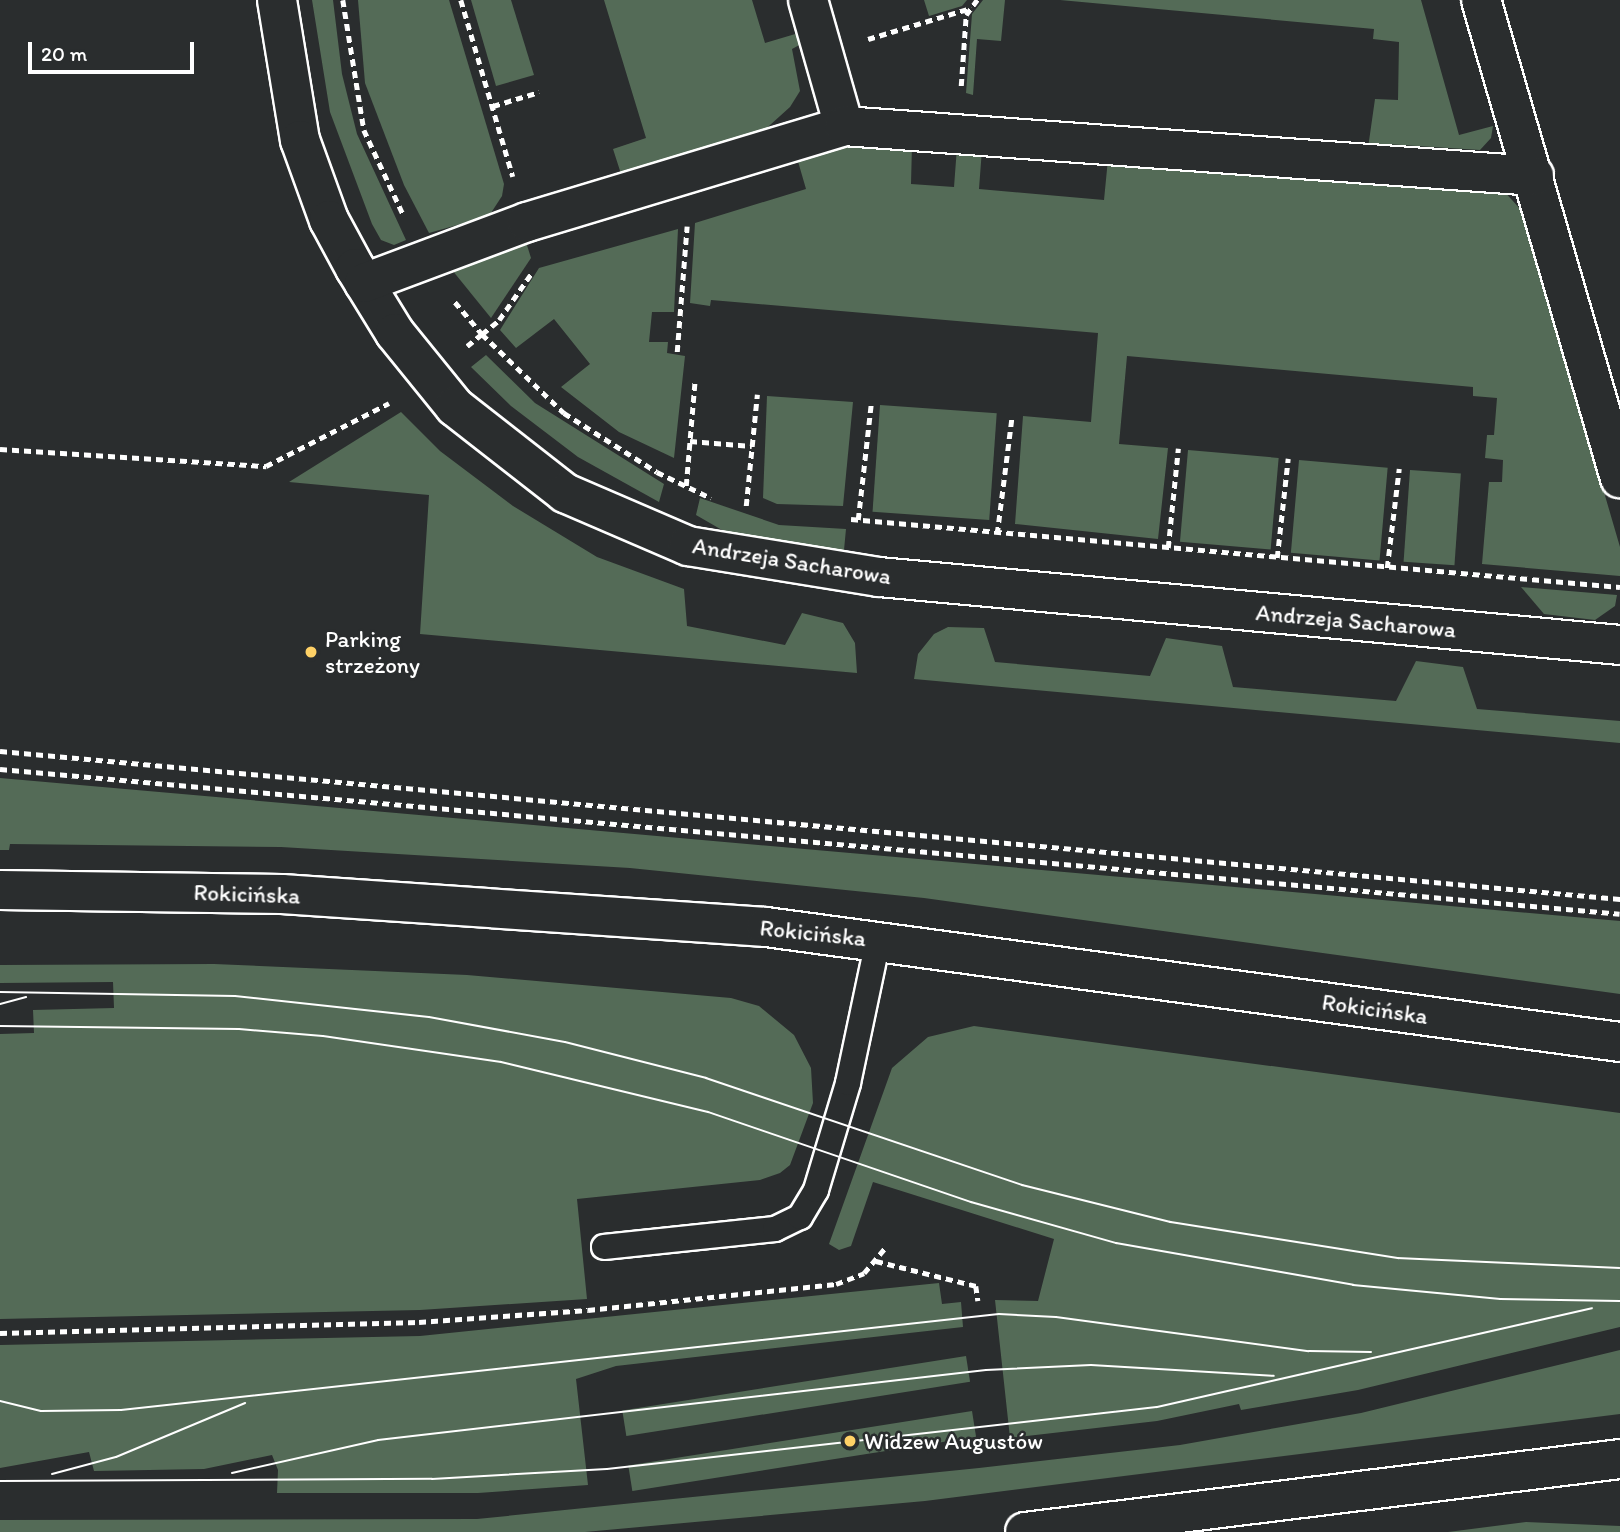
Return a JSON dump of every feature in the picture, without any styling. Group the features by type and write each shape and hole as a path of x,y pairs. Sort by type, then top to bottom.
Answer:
{"street":[{"name":"Andrzeja Sacharowa","path":"277,0 300,141 330,220 364,283 428,377 496,443 565,493 688,546 879,578 1620,645"},
{"path":"808,0 844,125"},
{"path":"1481,0 1620,478"},
{"path":"364,283 427,257 527,222 844,125 957,136 1534,176"},
{"name":"Rokicińska","path":"0,890 282,894 507,907 878,941 1620,1042"},
{"path":"1025,1532 1620,1459"}],"lane":[{"path":"604,1247 775,1229 800,1217 816,1190 848,1083 878,941"}],"path":[{"path":"343,0 346,42 364,130 427,257 482,334 564,413 686,486 715,500"},
{"path":"461,0 527,222"},
{"path":"957,136 966,15 978,0"},
{"path":"493,106 539,92"},
{"path":"677,352 688,218"},
{"path":"0,449 266,466 396,399 482,334"},
{"path":"686,486 695,379"},
{"path":"746,507 757,395"},
{"path":"858,520 871,404"},
{"path":"997,534 1012,416"},
{"path":"690,441 752,446"},
{"path":"1168,548 1178,449"},
{"path":"1277,558 1288,459"},
{"path":"1387,568 1399,469"},
{"path":"736,504 754,509"},
{"path":"844,519 1620,587"},
{"path":"0,751 1620,899"},
{"path":"0,769 1620,914"},
{"path":"0,1332 419,1322 588,1310 821,1287 850,1280 876,1261 886,1247"},
{"path":"876,1261 976,1286 978,1301"}],"green space":[{"path":"312,0 333,0 342,74 357,134 406,240 394,245 381,240 372,224 330,112"},
{"path":"358,0 449,0 504,184 502,196 489,216 429,233 404,185 365,83"},
{"path":"471,0 511,0 534,75 496,86"},
{"path":"604,0 752,0 765,43 802,32 805,42 792,49 800,91 790,107 759,135 622,177 613,149 646,138"},
{"path":"924,0 967,0 962,6 929,16"},
{"path":"983,0 1005,0 1001,41 977,39 973,95 966,93 972,14"},
{"path":"1060,0 1421,0 1459,135 1493,126 1491,138 1480,150 1386,144 1368,148 1375,99 1398,100 1399,42 1373,39 1374,29"},
{"path":"862,142 912,145 911,184 954,187 957,147 982,149 979,189 1104,200 1108,159 1502,189 1522,211 1620,547 1620,576 1482,564 1489,482 1502,482 1503,460 1485,458 1487,435 1494,435 1497,398 1473,396 1473,387 1127,356 1119,444 1168,448 1158,539 1015,524 1023,416 1091,422 1098,333 711,300 710,306 690,303 695,223 806,189 797,158"},
{"path":"678,229 674,312 652,312 649,342 668,342 667,353 685,356 674,458 619,432 561,387 590,364 554,319 516,348 500,330 539,268"},
{"path":"526,242 531,258 491,318 448,265"},
{"path":"486,355 535,403 664,484 659,502 578,457 511,406 471,367"},
{"path":"767,396 853,402 843,506 777,504 763,498"},
{"path":"880,405 997,413 989,520 873,512"},
{"path":"401,412 440,451 513,506 597,557 684,589 687,626 785,645 802,613 843,623 855,643 857,673 420,634 429,495 289,482"},
{"path":"1188,450 1279,458 1271,550 1180,542"},
{"path":"1299,460 1388,468 1380,560 1291,553"},
{"path":"1410,470 1461,474 1454,565 1404,562"},
{"path":"700,498 779,525 846,529 844,550 782,544 722,530 696,515"},
{"path":"1521,587 1617,595 1615,606 1595,620 1544,614"},
{"path":"948,627 984,628 995,662 1150,676 1166,638 1222,646 1233,687 1396,701 1416,661 1463,667 1477,709 1620,721 1620,743 914,679 918,654 934,634"},
{"path":"0,778 1620,921 1620,994 924,898 630,868 281,847 10,844 9,850 0,850"},
{"path":"214,964 467,975 731,998 759,1006 794,1035 811,1068 813,1103 790,1165 780,1173 760,1180 577,1199 587,1299 420,1310 0,1319 0,1034 34,1033 33,1010 114,1008 113,982 0,983 0,965"},
{"path":"974,1026 1620,1113 1620,1327 1358,1390 1241,1410 1239,1404 1157,1421 1010,1438 995,1300 1038,1301 1054,1239 873,1182 851,1246 839,1250 829,1244 892,1068 928,1037"},
{"path":"939,1283 942,1304 961,1302 963,1327 616,1366 576,1379 588,1485 478,1493 277,1493 278,1470 272,1455 204,1469 94,1471 89,1452 0,1468 0,1345 420,1336"},
{"path":"1620,1350 1620,1414 925,1501 585,1532 0,1532 0,1520 477,1519 979,1468 1180,1445 1361,1413"},
{"path":"966,1356 970,1382 626,1436 622,1410"},
{"path":"972,1411 976,1437 632,1491 628,1465"},
{"path":"1526,1522 1620,1526 1620,1532 1448,1532"}],"tram line":[{"path":"0,992 235,996 429,1017 565,1042 706,1078 1022,1185 1170,1222 1398,1258 1620,1268"},
{"path":"0,1004 26,997"},
{"path":"0,1026 239,1029 323,1036 501,1062 708,1112 971,1202 1116,1243 1353,1285 1500,1299 1620,1301"},
{"path":"0,1481 432,1479 607,1469 1157,1407 1592,1308"},
{"path":"0,1401 41,1411 121,1410 999,1314 1056,1317 1309,1351 1371,1352"},
{"path":"232,1473 378,1440 986,1370 1091,1365 1274,1376"},
{"path":"52,1474 116,1457 245,1403"}],"place":[{"name":"Parking strzeżony","path":"311,652"},
{"name":"Widzew Augustów","path":"850,1441"}]}
